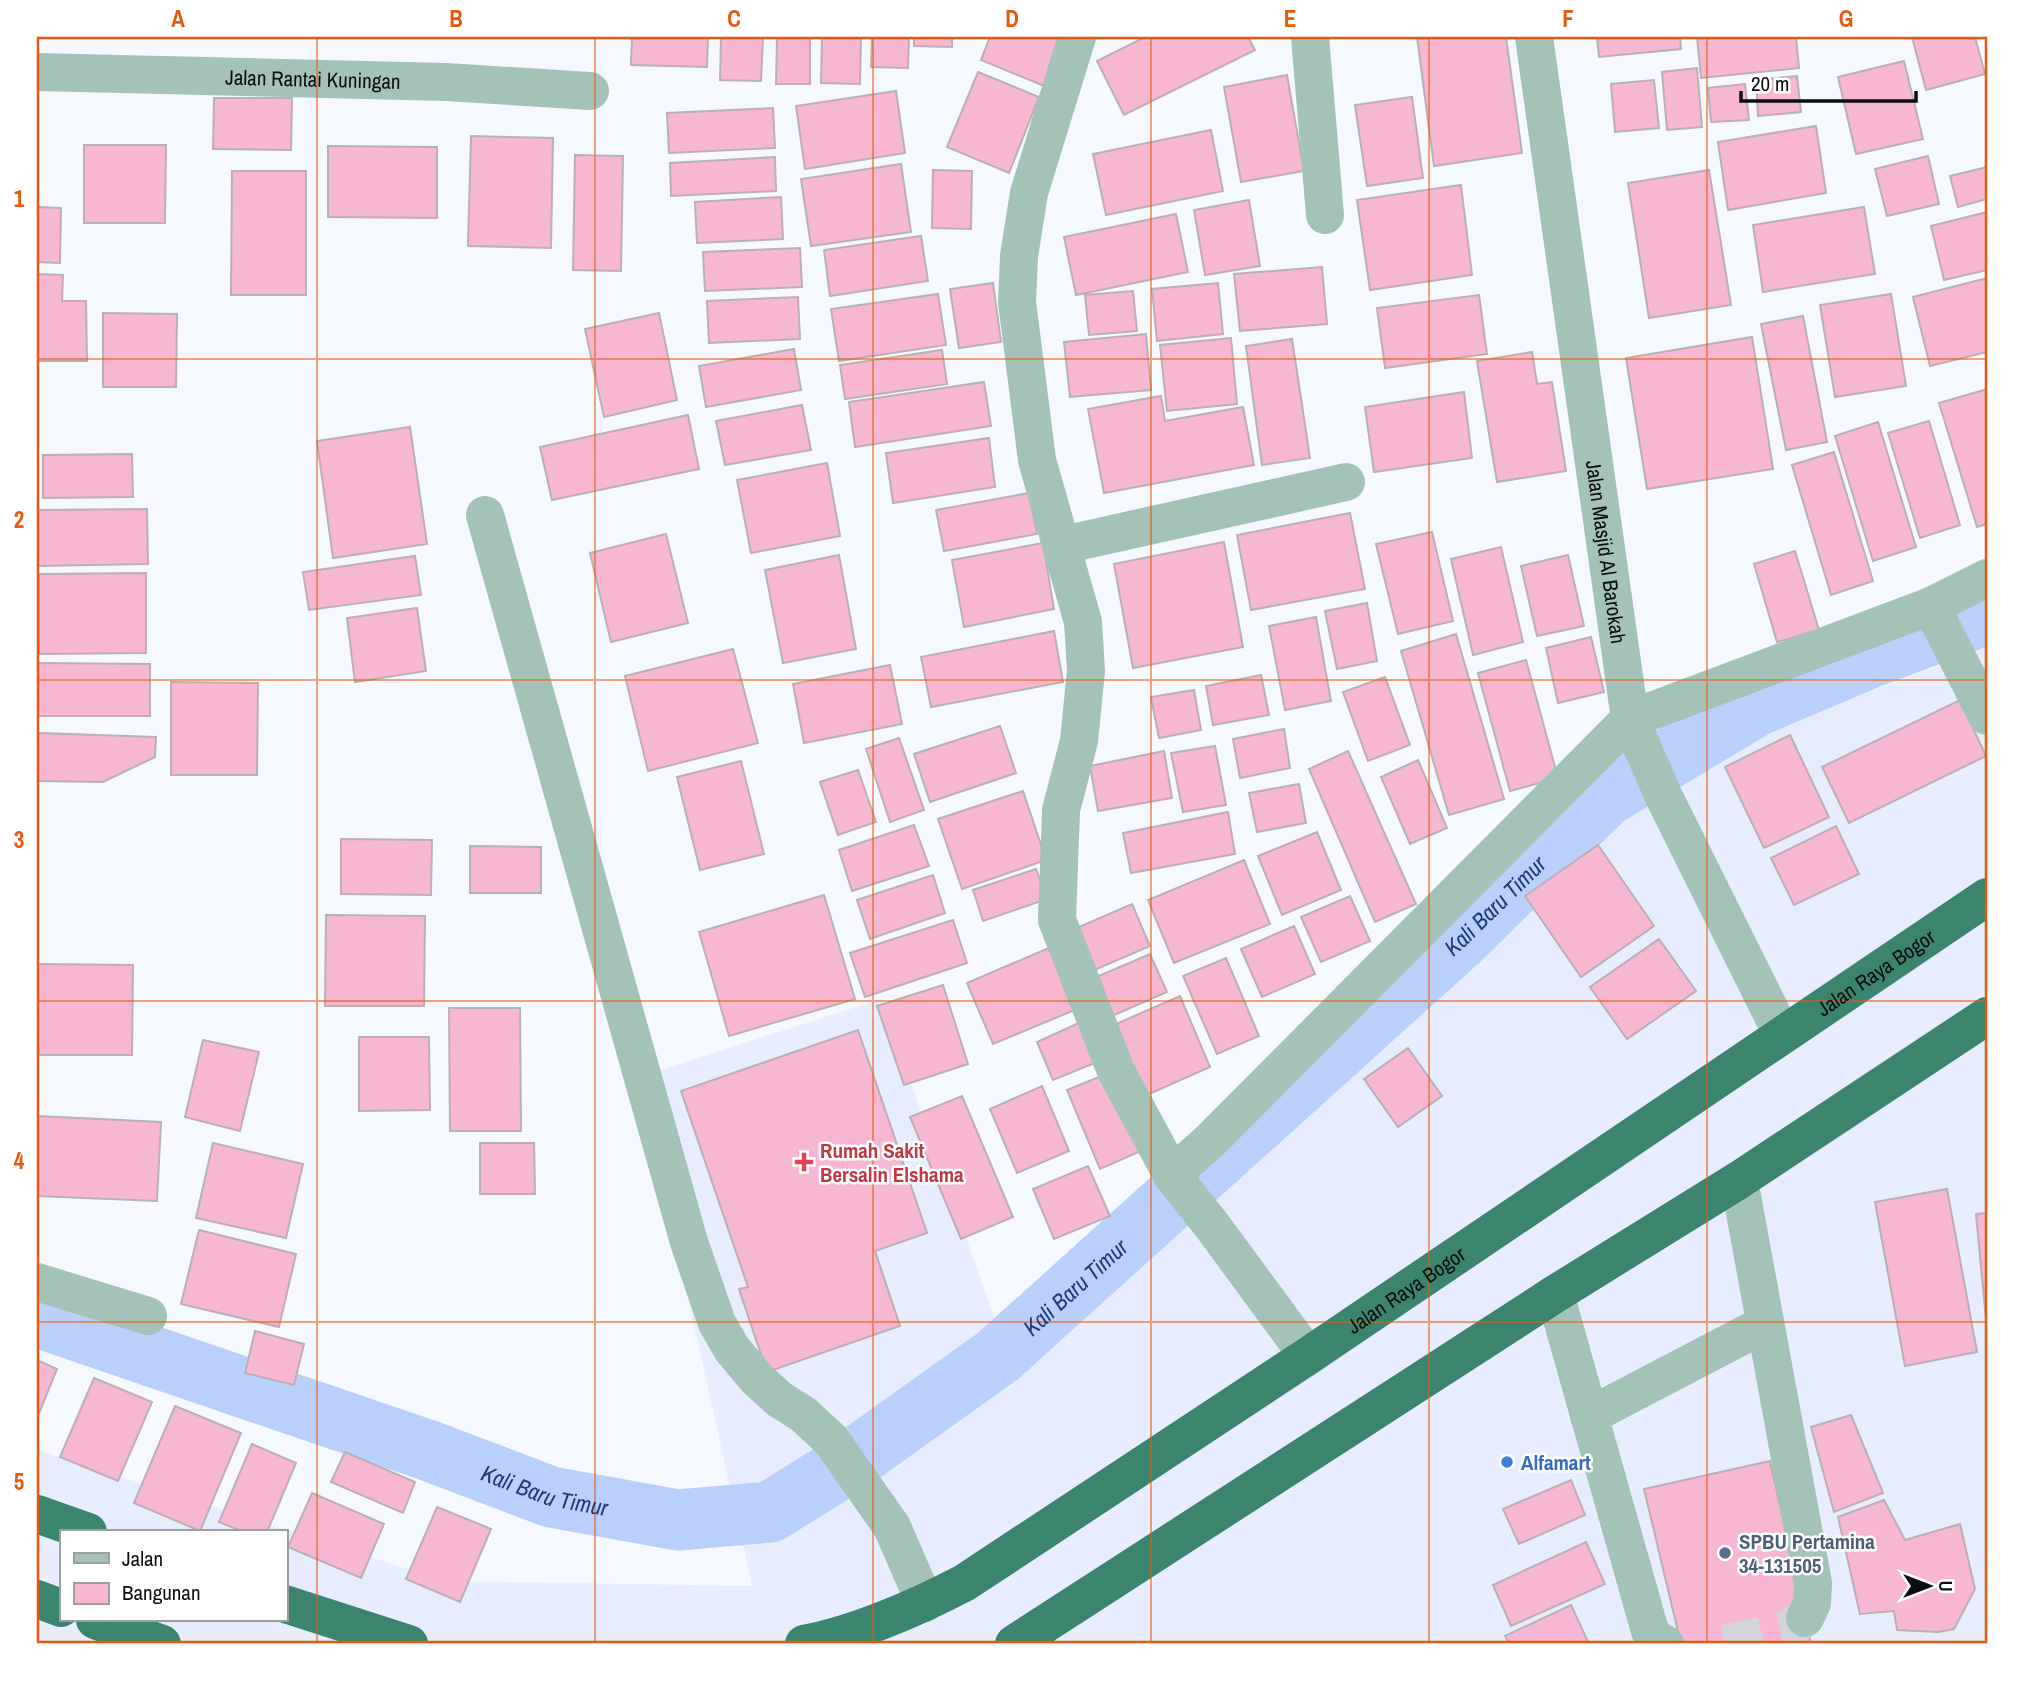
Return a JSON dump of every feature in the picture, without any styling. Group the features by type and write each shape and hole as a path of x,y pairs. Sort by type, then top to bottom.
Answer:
{"highway":[{"name":"Jalan Raya Bogor","path":"804,1644 832,1639 925,1603 964,1583 1308,1356 1987,897"},
{"path":"1014,1644 1555,1294 1739,1180 1987,1016"},
{"path":"37,1514 82,1530"},
{"path":"37,1599 60,1608"},
{"path":"287,1605 409,1644"},
{"path":"101,1622 162,1644"}],"street":[{"path":"1077,37 1029,193 1019,256 1017,302 1037,460 1083,622 1086,671 1079,741 1061,810 1057,920 1116,1071 1176,1180 1308,1356"},
{"path":"1310,37 1325,215"},
{"name":"Jalan Masjid Al Barokah","path":"1534,37 1634,729 1664,797 1782,1034"},
{"name":"Jalan Rantai Kuningan","path":"37,72 446,82 590,92"},
{"path":"1063,545 1346,482"},
{"path":"485,515 689,1242 717,1323 738,1357 757,1380 804,1415 831,1440 892,1527 925,1603"},
{"path":"1176,1180 1212,1139 1634,729 1939,624 1987,578"},
{"path":"1939,624 1987,716"},
{"path":"1739,1180 1813,1583 1812,1603 1805,1618"},
{"path":"37,1282 148,1316"},
{"path":"1555,1294 1650,1631 1657,1640 1665,1644"},
{"path":"1589,1416 1765,1324"}],"shaded area":[{"path":"1987,640 1987,1644 37,1644 37,1450 286,1530 60,1530 60,1622 287,1622 287,1530 445,1581 752,1586 639,1077 881,999 1001,1336 1635,776 1958,659"}],"building":[{"path":"632,37 708,37 707,67 631,65"},
{"path":"721,37 763,37 761,81 720,80"},
{"path":"777,37 810,37 810,84 776,84"},
{"path":"822,37 861,37 860,84 821,83"},
{"path":"872,37 909,37 908,68 871,67"},
{"path":"914,37 952,37 952,47 914,46"},
{"path":"990,37 1064,37 1044,86 981,60"},
{"path":"1145,37 1248,37 1255,50 1124,115 1097,61"},
{"path":"1417,37 1506,37 1522,153 1434,166"},
{"path":"1597,37 1680,37 1681,49 1599,57"},
{"path":"1697,37 1796,37 1799,68 1701,78"},
{"path":"1912,37 1975,37 1985,74 1926,90"},
{"path":"1904,61 1923,139 1856,154 1838,77"},
{"path":"1697,68 1702,127 1667,130 1662,72"},
{"path":"978,72 1039,97 1009,173 947,147"},
{"path":"1287,75 1304,171 1241,182 1224,87"},
{"path":"1797,76 1801,112 1758,116 1756,80"},
{"path":"1654,80 1659,128 1615,132 1611,84"},
{"path":"1745,84 1749,120 1711,122 1708,88"},
{"path":"896,91 905,153 805,169 796,106"},
{"path":"1412,97 1423,178 1367,186 1355,105"},
{"path":"214,98 292,98 291,150 213,149"},
{"path":"773,108 775,148 669,153 667,113"},
{"path":"1816,126 1826,193 1728,210 1718,142"},
{"path":"1211,130 1223,191 1106,215 1093,154"},
{"path":"471,136 553,138 551,248 468,246"},
{"path":"84,145 166,145 165,223 84,223"},
{"path":"328,146 437,147 437,218 328,217"},
{"path":"575,155 623,156 621,271 573,270"},
{"path":"1928,156 1939,204 1887,216 1875,169"},
{"path":"775,157 776,191 671,196 670,163"},
{"path":"901,164 911,232 811,246 801,179"},
{"path":"1987,167 1987,199 1958,207 1950,176"},
{"path":"933,170 972,171 971,229 932,228"},
{"path":"1709,170 1731,305 1649,318 1628,183"},
{"path":"232,171 306,171 306,295 231,295"},
{"path":"1461,185 1472,275 1370,290 1357,200"},
{"path":"781,197 783,239 697,243 695,202"},
{"path":"1249,200 1260,266 1205,275 1194,210"},
{"path":"37,207 61,208 60,263 37,262"},
{"path":"1864,207 1875,274 1763,292 1753,225"},
{"path":"1987,212 1987,270 1944,280 1931,226"},
{"path":"1176,214 1188,272 1076,295 1064,237"},
{"path":"921,236 928,281 830,296 824,250"},
{"path":"800,248 802,287 705,291 703,252"},
{"path":"1322,267 1327,324 1240,331 1234,274"},
{"path":"37,274 63,275 62,301 86,301 87,361 37,361"},
{"path":"1987,278 1987,352 1930,366 1913,297"},
{"path":"993,283 1001,342 959,348 950,289"},
{"path":"1218,283 1223,334 1157,341 1152,289"},
{"path":"1133,291 1137,331 1089,335 1085,295"},
{"path":"938,294 946,345 839,361 831,309"},
{"path":"1891,294 1906,386 1835,397 1820,305"},
{"path":"1479,295 1487,354 1385,368 1377,308"},
{"path":"798,297 800,339 709,343 707,301"},
{"path":"103,313 177,314 176,387 103,387"},
{"path":"659,313 677,400 604,417 585,329"},
{"path":"1803,316 1827,442 1786,450 1761,324"},
{"path":"1146,334 1151,390 1070,397 1064,342"},
{"path":"1752,337 1773,469 1647,489 1626,358"},
{"path":"1231,338 1237,404 1167,411 1160,345"},
{"path":"1292,339 1310,458 1262,465 1246,346"},
{"path":"794,349 801,390 706,407 699,366"},
{"path":"942,350 947,384 845,399 840,365"},
{"path":"1532,352 1537,384 1552,382 1566,471 1497,482 1477,361"},
{"path":"984,382 991,426 855,447 849,402"},
{"path":"1987,389 1987,524 1977,527 1939,403"},
{"path":"1464,392 1472,458 1374,472 1365,407"},
{"path":"1161,396 1165,421 1243,407 1254,465 1104,493 1088,409"},
{"path":"802,405 811,450 725,465 716,421"},
{"path":"688,415 699,469 552,500 540,447"},
{"path":"1929,421 1960,525 1920,538 1888,433"},
{"path":"1878,422 1916,547 1873,561 1835,436"},
{"path":"410,427 427,544 333,558 317,441"},
{"path":"989,438 995,487 893,503 886,453"},
{"path":"1834,452 1873,581 1831,595 1792,465"},
{"path":"132,454 133,497 43,498 43,455"},
{"path":"827,463 840,536 751,553 737,480"},
{"path":"1029,493 1037,534 944,551 936,510"},
{"path":"147,509 148,564 37,566 37,510"},
{"path":"1350,513 1365,589 1251,610 1237,535"},
{"path":"1432,532 1453,621 1398,634 1376,544"},
{"path":"666,534 688,623 611,642 590,553"},
{"path":"1224,542 1243,647 1133,668 1114,564"},
{"path":"1043,543 1054,609 964,627 952,560"},
{"path":"1501,547 1523,642 1473,655 1451,559"},
{"path":"1795,551 1819,630 1777,642 1754,564"},
{"path":"839,555 856,649 783,663 765,570"},
{"path":"1568,555 1584,626 1537,636 1521,566"},
{"path":"415,556 421,595 309,610 303,572"},
{"path":"146,573 146,653 39,654 39,574"},
{"path":"1367,603 1377,661 1337,669 1325,611"},
{"path":"417,608 426,671 355,682 347,618"},
{"path":"1316,617 1331,701 1285,710 1269,626"},
{"path":"1054,631 1063,682 931,707 921,657"},
{"path":"1456,634 1504,799 1449,815 1401,651"},
{"path":"1591,637 1604,692 1558,703 1546,648"},
{"path":"733,649 758,743 648,771 625,676"},
{"path":"1526,660 1558,778 1510,791 1478,673"},
{"path":"37,663 150,664 150,716 37,716"},
{"path":"890,665 902,724 804,743 793,684"},
{"path":"1261,675 1269,715 1213,725 1206,686"},
{"path":"1385,677 1410,745 1368,761 1343,692"},
{"path":"171,682 258,683 257,775 171,775"},
{"path":"1194,690 1201,730 1159,738 1151,697"},
{"path":"1960,700 1986,756 1849,823 1822,767"},
{"path":"1000,726 1016,773 930,802 914,754"},
{"path":"1284,729 1290,768 1240,778 1233,739"},
{"path":"38,733 156,737 155,757 103,782 37,781"},
{"path":"1790,735 1829,817 1764,848 1725,767"},
{"path":"899,738 924,810 890,822 866,749"},
{"path":"1215,746 1226,805 1183,812 1171,753"},
{"path":"1164,751 1172,798 1098,811 1090,766"},
{"path":"1348,751 1416,904 1375,922 1309,769"},
{"path":"1418,760 1447,828 1410,844 1381,777"},
{"path":"741,761 764,854 700,870 677,777"},
{"path":"858,770 876,822 838,835 820,782"},
{"path":"1299,784 1306,823 1257,832 1249,793"},
{"path":"1023,791 1046,860 962,889 938,819"},
{"path":"1228,812 1235,854 1131,873 1123,833"},
{"path":"914,825 929,866 852,891 839,850"},
{"path":"1836,826 1859,874 1794,905 1771,858"},
{"path":"1317,832 1341,890 1282,915 1258,856"},
{"path":"341,839 432,840 431,895 341,894"},
{"path":"1598,845 1654,926 1581,977 1525,896"},
{"path":"470,846 541,847 541,893 470,893"},
{"path":"1244,860 1270,924 1174,963 1148,900"},
{"path":"1036,869 1047,899 983,921 973,890"},
{"path":"933,875 945,913 870,939 857,900"},
{"path":"824,895 855,999 729,1036 699,932"},
{"path":"1350,896 1370,941 1321,962 1301,917"},
{"path":"1132,904 1150,946 1090,972 1072,930"},
{"path":"326,915 425,916 424,1006 325,1006"},
{"path":"953,920 967,963 865,997 850,953"},
{"path":"1294,926 1315,974 1262,997 1241,949"},
{"path":"1659,939 1696,991 1627,1039 1590,987"},
{"path":"1051,947 1077,1009 993,1044 967,983"},
{"path":"1150,954 1167,992 1105,1019 1087,981"},
{"path":"1226,958 1259,1036 1217,1054 1183,976"},
{"path":"37,964 133,965 132,1055 37,1055"},
{"path":"943,985 968,1064 904,1085 877,1006"},
{"path":"1180,996 1210,1067 1138,1099 1107,1028"},
{"path":"449,1008 520,1008 521,1131 450,1131"},
{"path":"1085,1020 1102,1060 1053,1080 1037,1042"},
{"name":"Rumah Sakit Bersalin Elshama","path":"858,1030 927,1233 875,1251 900,1326 767,1372 739,1289 748,1287 681,1091"},
{"path":"359,1037 429,1037 430,1110 359,1111"},
{"path":"203,1040 259,1052 240,1131 185,1117"},
{"path":"1408,1048 1442,1096 1398,1127 1364,1079"},
{"path":"1111,1072 1143,1150 1100,1169 1067,1090"},
{"path":"1042,1086 1069,1151 1017,1173 990,1109"},
{"path":"962,1096 1013,1217 961,1239 910,1117"},
{"path":"37,1116 161,1122 157,1201 37,1196"},
{"path":"213,1143 303,1164 286,1238 196,1218"},
{"path":"480,1143 534,1143 535,1194 480,1194"},
{"path":"1088,1166 1110,1216 1054,1239 1033,1189"},
{"path":"1947,1189 1977,1352 1905,1366 1875,1202"},
{"path":"1987,1213 1987,1330 1976,1214"},
{"path":"199,1230 296,1254 279,1327 181,1304"},
{"path":"255,1331 304,1344 294,1385 245,1373"},
{"path":"37,1360 57,1369 37,1418"},
{"path":"94,1378 152,1402 118,1481 60,1457"},
{"path":"175,1406 241,1433 200,1530 134,1503"},
{"path":"1851,1415 1883,1493 1834,1512 1811,1427"},
{"path":"252,1444 296,1463 268,1530 239,1530 219,1522"},
{"path":"345,1452 415,1482 403,1513 331,1482"},
{"name":"SPBU Pertamina 34-131505","path":"1770,1461 1811,1644 1681,1644 1644,1489"},
{"path":"1571,1480 1585,1515 1519,1544 1503,1509"},
{"path":"312,1493 384,1524 361,1578 288,1547"},
{"path":"1884,1500 1905,1540 1960,1524 1975,1589 1954,1629 1938,1632 1897,1630 1894,1611 1860,1614 1838,1517"},
{"path":"437,1507 491,1529 460,1602 406,1579"},
{"path":"1586,1542 1605,1584 1511,1626 1493,1585"},
{"path":"1571,1605 1589,1644 1509,1644 1505,1636"}],"waterway":[{"name":"Kali Baru Timur","path":"37,1317 427,1450 551,1497 678,1520 770,1512 844,1466 998,1356 1459,940 1606,796 1756,706 1872,657 1987,614"}],"tunnel":[{"path":"1725,1644 1786,1630 1805,1618"}],"place":[{"name":"Rumah Sakit Bersalin Elshama","path":"804,1162"},
{"name":"Alfamart","path":"1507,1462"},
{"name":"SPBU Pertamina 34-131505","path":"1725,1553"}]}
